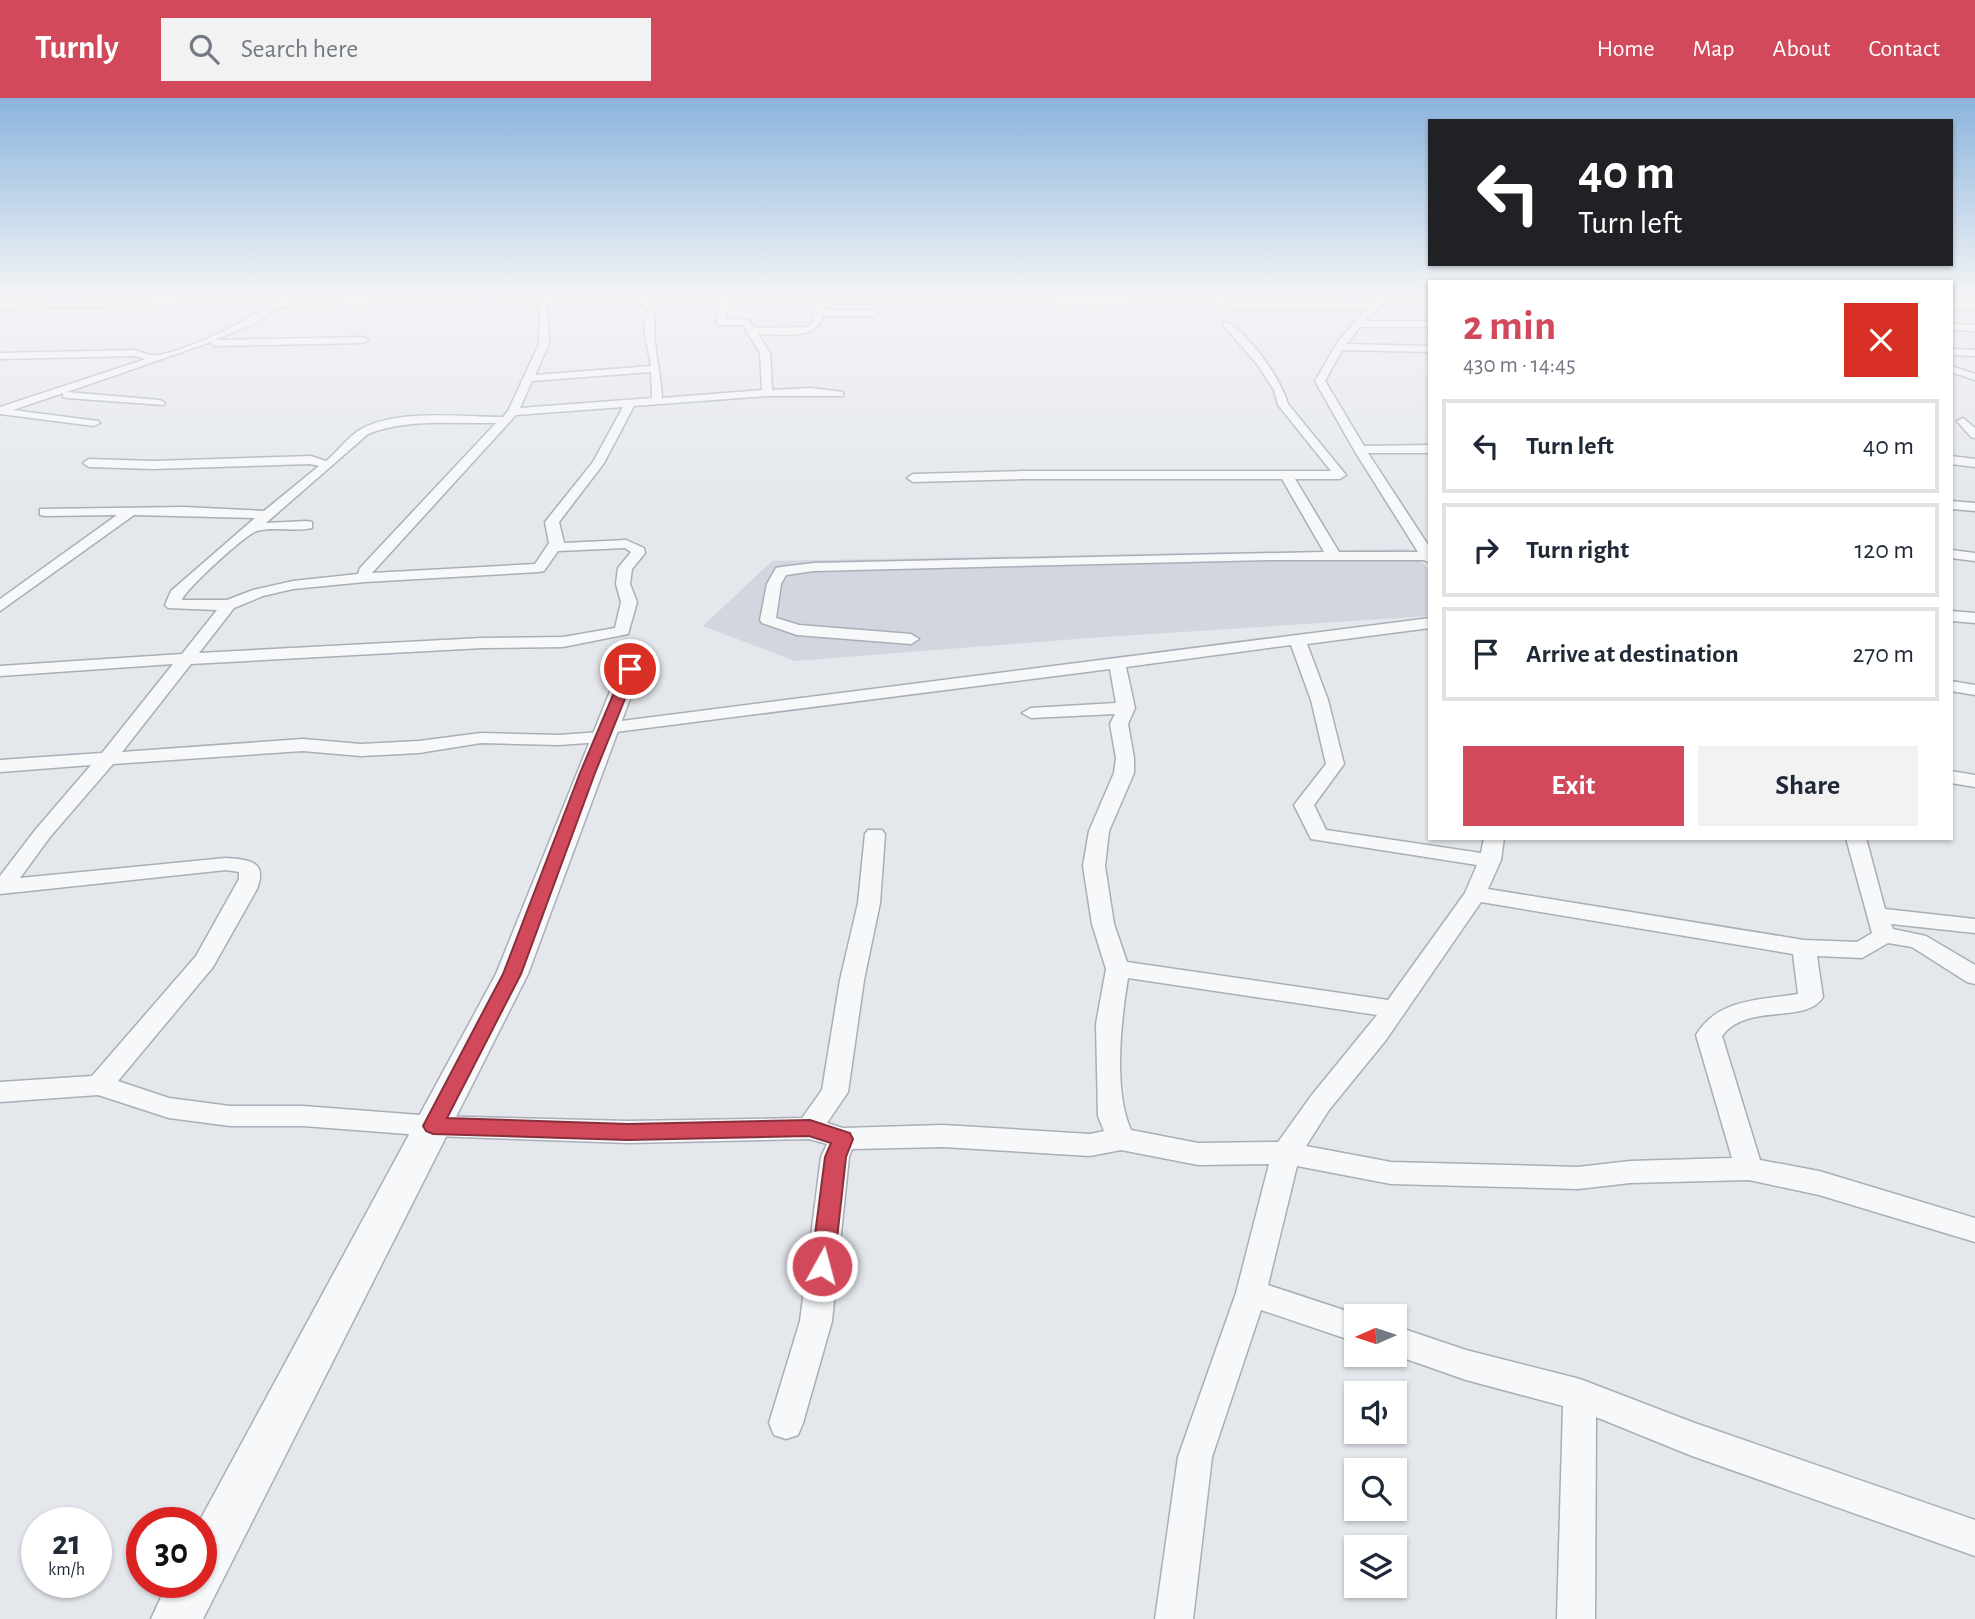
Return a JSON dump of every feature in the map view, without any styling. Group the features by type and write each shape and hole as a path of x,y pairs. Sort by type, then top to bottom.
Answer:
{"street":[{"path":"0,412 142,364"},
{"path":"365,578 365,571 444,491 508,416 536,364"},
{"path":"655,364 657,402"},
{"path":"766,364 767,393"},
{"path":"914,478 1023,475 1340,475 1283,405 1279,390 1262,364"},
{"path":"1329,364 1320,381 1428,557"},
{"path":"530,378 656,369"},
{"path":"1953,370 1975,377"},
{"path":"630,404 598,463 552,522 556,543 538,568 365,578 275,588 229,605 173,605 178,591 361,434 385,423 508,416 630,404 767,393 811,391 839,394"},
{"path":"54,394 160,403"},
{"path":"0,412 94,423"},
{"path":"1963,421 1975,435"},
{"path":"1360,450 1428,449"},
{"path":"89,463 153,465 311,460 327,465"},
{"path":"1953,460 1975,463"},
{"path":"1287,476 1334,556"},
{"path":"1953,505 1975,507"},
{"path":"45,512 269,515"},
{"path":"0,606 97,533 128,514"},
{"path":"255,527 307,526"},
{"path":"0,671 482,643 563,642 622,631 623,620 630,607 630,594 624,584 625,568 639,553 637,548 626,544 565,548 556,543"},
{"path":"1953,554 1975,556"},
{"path":"911,639 797,630 768,620 774,584 781,571 814,567 1334,556 1428,557"},
{"path":"0,596 16,595"},
{"path":"2,887 229,605"},
{"path":"1953,616 1975,618"},
{"path":"0,766 303,745 361,750 419,747 481,738 559,740 1296,638 1428,623"},
{"path":"1174,1619 1195,1458 1251,1293 1286,1153 1321,1103 1377,1034 1475,894 1492,849 1318,835 1304,805 1335,764 1311,669 1296,638"},
{"path":"1117,663 1126,708 1119,724 1125,758 1124,773 1099,831 1094,866 1103,924 1118,969 1108,1024 1111,1116 1121,1139"},
{"path":"217,1538 512,974 630,669"},
{"path":"1953,687 1975,690"},
{"path":"1031,713 1126,708"},
{"path":"1953,777 1975,781"},
{"path":"810,1128 835,1092 852,980 870,903 874,834"},
{"path":"1857,840 1880,925"},
{"path":"2,887 226,864 249,869 250,879 246,888 205,961 99,1084"},
{"path":"1475,894 1804,948 1862,950 1880,925"},
{"path":"1880,925 1975,926"},
{"path":"1880,925 1918,941 1975,976"},
{"path":"1749,1169 1709,1035 1715,1023 1734,1014 1802,1002 1811,997 1804,948"},
{"path":"1118,969 1394,1009"},
{"path":"0,1092 99,1084 181,1110 230,1116 303,1116 433,1126 628,1132 810,1128 843,1139 943,1136 1090,1145 1121,1139 1198,1154 1286,1153 1391,1173 1578,1178 1630,1172 1749,1169 1819,1183 1975,1230"},
{"path":"786,1423 816,1321 835,1157 843,1139"},
{"path":"1251,1293 1344,1324"},
{"path":"1407,1345 1466,1365 1580,1395 1692,1439 1975,1538"},
{"path":"1576,1619 1580,1395"},
{"path":"176,1619 186,1598"}],"shaded area":[{"path":"1408,549 1428,568 1428,616 1089,638 795,661 703,626 772,561"}],"route":[{"path":"630,669 512,974 433,1126 628,1132 810,1128 843,1139 835,1157 822,1266"}]}
